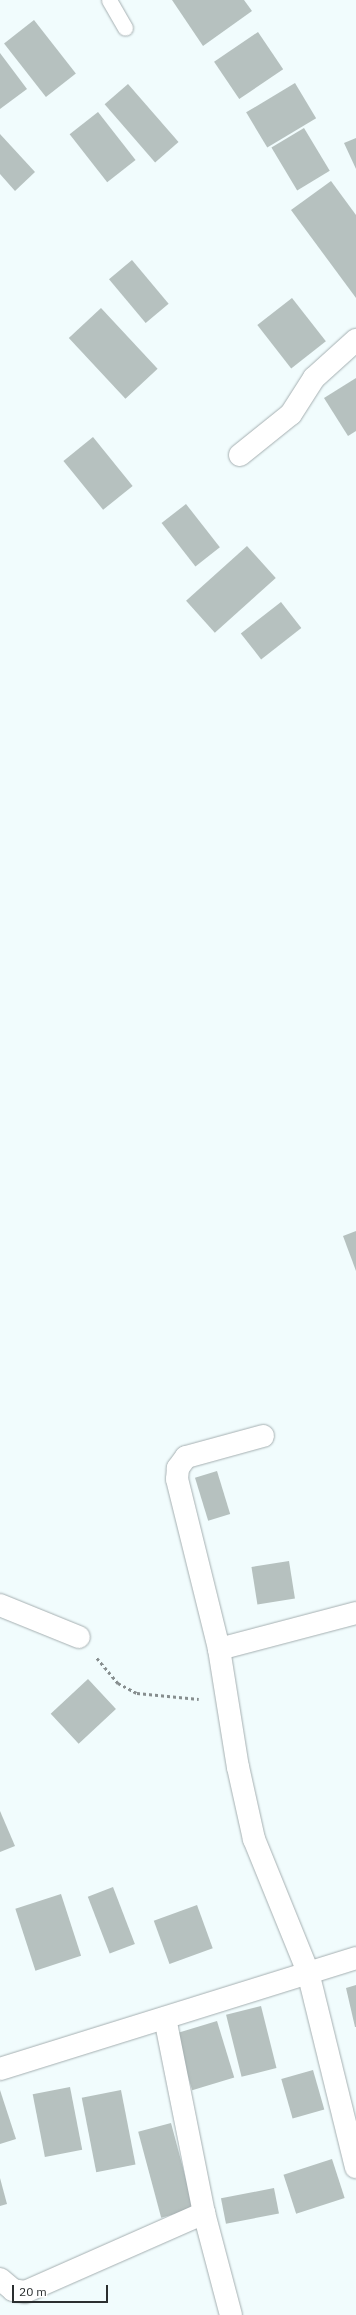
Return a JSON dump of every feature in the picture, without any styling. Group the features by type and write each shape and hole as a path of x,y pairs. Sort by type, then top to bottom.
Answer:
{"street":[{"path":"240,455 291,414 314,378 356,340"},
{"path":"263,1436 186,1457 178,1468 177,1479 219,1649 238,1767 254,1838 308,1972 356,2167"},
{"path":"0,1605 79,1637"},
{"path":"219,1649 356,1613"},
{"path":"0,2069 356,1958"},
{"path":"166,2018 204,2213 231,2315"},
{"path":"0,2279 13,2290 25,2292 204,2213"}],"lane":[{"path":"109,0 125,28"}],"path":[{"path":"79,1637 118,1683 137,1693 228,1701"}],"building":[{"path":"172,0 244,0 252,11 203,46"},
{"path":"34,20 76,74 46,97 4,43"},
{"path":"258,32 283,69 239,99 214,62"},
{"path":"0,53 27,89 0,109"},
{"path":"295,83 316,118 267,148 246,112"},
{"path":"128,84 179,142 155,162 105,104"},
{"path":"98,112 136,160 107,182 70,134"},
{"path":"304,128 330,171 297,190 271,148"},
{"path":"0,134 35,172 15,191 0,174"},
{"path":"356,138 356,169 344,143"},
{"path":"331,181 356,215 356,298 291,210"},
{"path":"132,260 169,304 146,323 109,279"},
{"path":"292,298 326,341 291,368 257,325"},
{"path":"101,308 158,369 125,399 69,338"},
{"path":"356,378 356,431 348,436 324,398"},
{"path":"93,437 133,486 103,510 63,461"},
{"path":"186,504 220,547 195,566 162,523"},
{"path":"247,546 276,578 215,633 186,601"},
{"path":"281,602 301,628 261,659 241,633"},
{"path":"356,1231 356,1271 343,1236"},
{"path":"217,1471 230,1514 208,1521 195,1478"},
{"path":"289,1561 295,1599 257,1604 251,1567"},
{"path":"88,1679 116,1709 79,1744 51,1714"},
{"path":"0,1811 15,1846 0,1852"},
{"path":"113,1887 135,1944 110,1954 88,1897"},
{"path":"61,1894 81,1956 35,1971 15,1909"},
{"path":"197,1905 213,1948 170,1964 154,1921"},
{"path":"356,1985 356,2027 355,2027 346,1988"},
{"path":"261,2006 276,2068 242,2077 226,2015"},
{"path":"217,2021 234,2077 192,2090 175,2034"},
{"path":"313,2070 324,2109 293,2119 281,2079"},
{"path":"70,2087 82,2150 45,2157 33,2094"},
{"path":"0,2090 16,2139 0,2144"},
{"path":"121,2090 136,2165 96,2172 82,2098"},
{"path":"171,2123 194,2209 161,2218 138,2132"},
{"path":"332,2159 345,2198 296,2214 283,2175"},
{"path":"0,2178 7,2204 0,2206"},
{"path":"274,2188 279,2214 226,2224 221,2198"}]}
